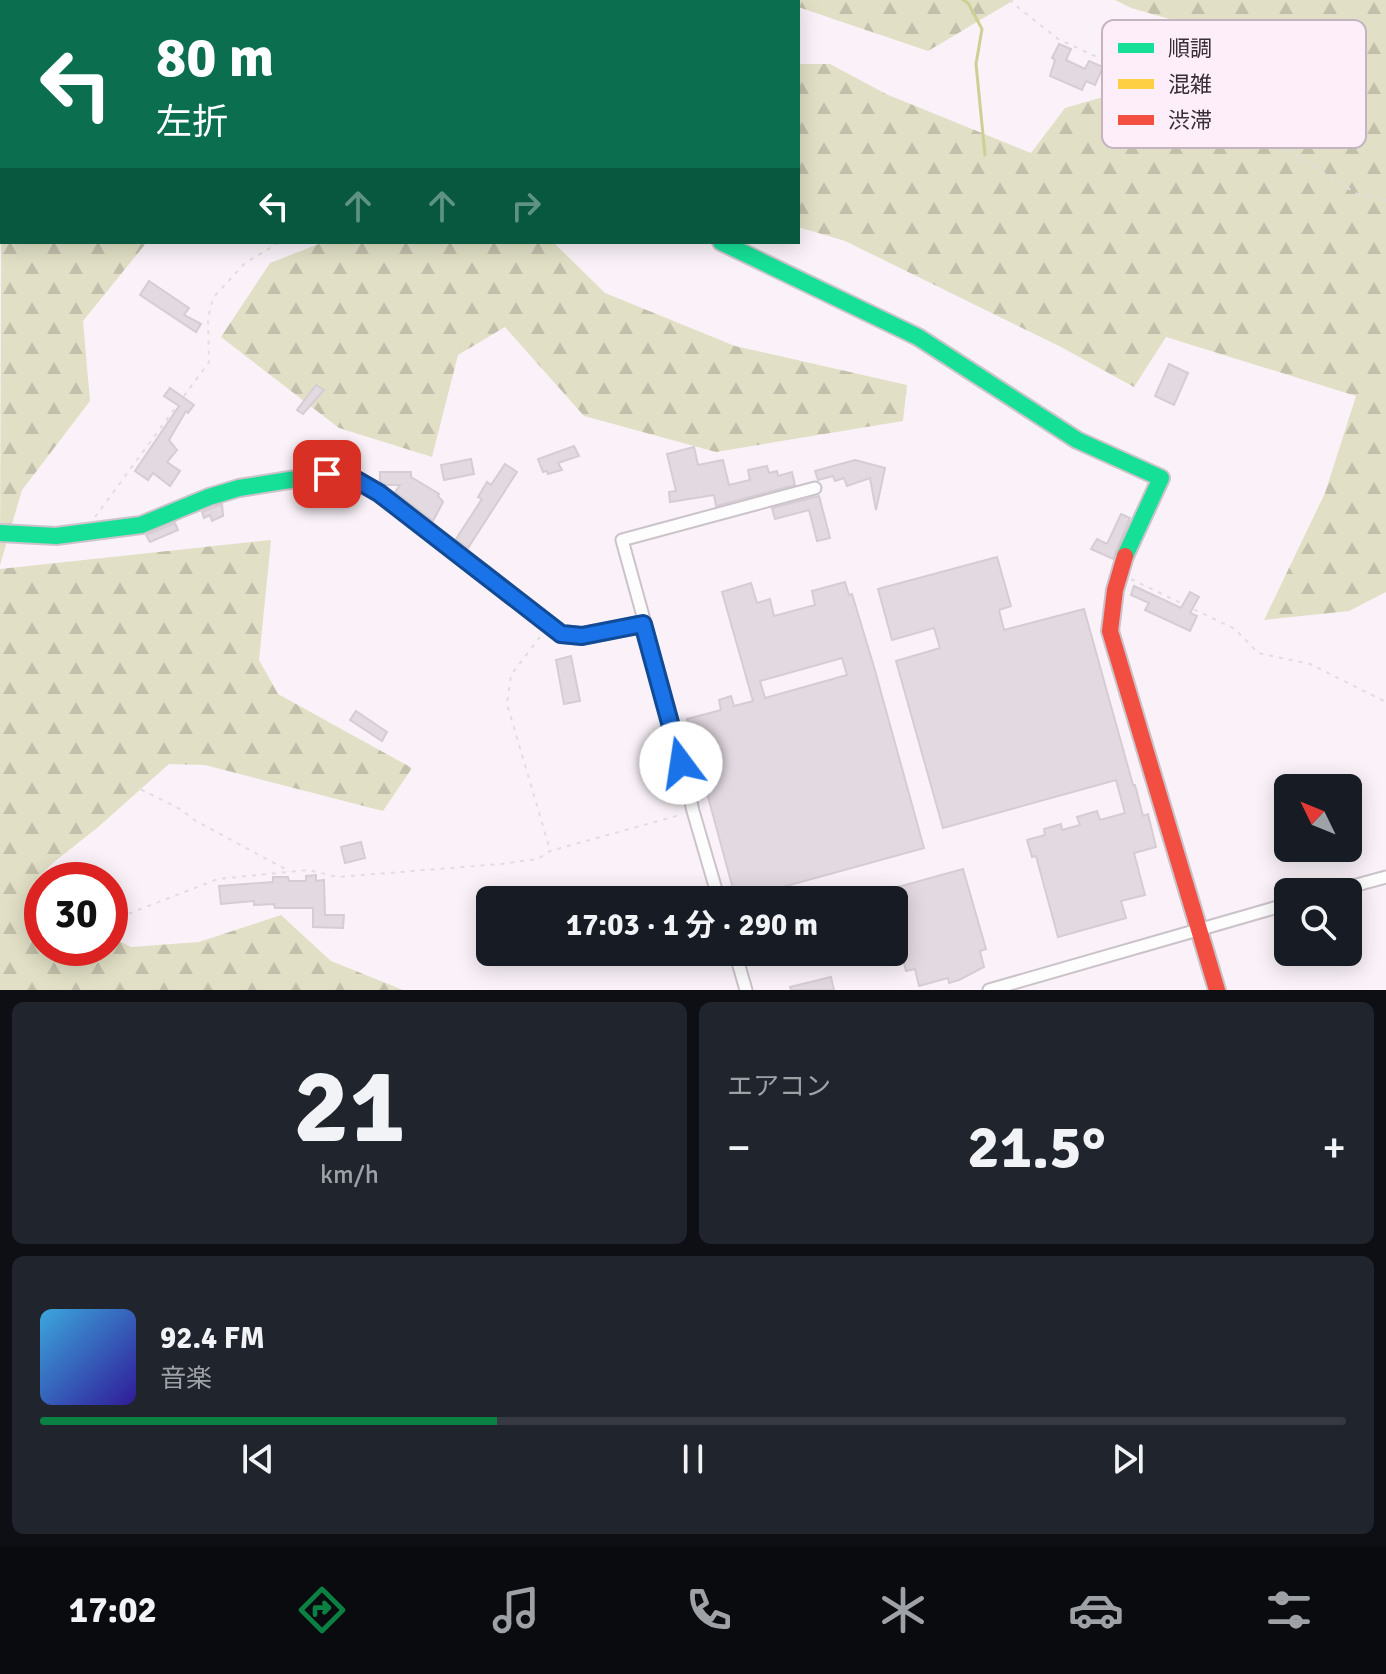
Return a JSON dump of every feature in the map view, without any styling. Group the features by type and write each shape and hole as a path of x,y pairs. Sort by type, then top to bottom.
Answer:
{"street":[{"path":"725,244 918,337 1077,440 1161,478 1117,572 1110,631 1217,990"},
{"path":"0,533 56,536 141,525 239,488 327,474 353,478 379,493 561,634 582,636 643,624"},
{"path":"715,886 622,540 815,488"},
{"path":"1362,884 1386,877"},
{"path":"989,990 1274,908"},
{"path":"739,966 746,990"}],"path":[{"path":"1009,0 1031,21 1058,39 1102,58"},
{"path":"1285,148 1357,194 1386,200"},
{"path":"88,533 93,519 209,362 208,318 213,298 245,263 277,244"},
{"path":"1117,572 1235,629 1258,653 1310,664 1386,702"},
{"path":"549,625 511,675 507,704 550,851"},
{"path":"132,785 289,871"},
{"path":"128,914 218,879 308,870 338,877 538,859 550,851 693,811"}],"green space":[{"path":"800,0 1014,0 928,51 800,8"},
{"path":"1115,0 1386,0 1386,592 1349,611 1264,620 1325,493 1356,396 1166,337 1134,387 1061,347 845,241 800,228 800,64 830,64 886,94 1031,153 1065,108 1102,97 1102,148 1366,148 1366,20 1173,20"},
{"path":"1,244 145,244 83,321 90,401 22,490 0,565"},
{"path":"319,244 555,244 605,293 735,346 907,385 903,421 716,452 584,416 505,327 458,355 432,457 339,428 221,337 270,263"},
{"path":"271,540 259,660 278,694 412,768 383,811 205,765 169,764 54,862 24,862 24,966 128,966 128,945 199,942 281,915 331,961 403,990 0,990 0,569"}],"building":[{"path":"1059,44 1071,49 1066,60 1085,69 1089,61 1102,69 1095,85 1086,81 1082,90 1050,76 1055,60 1052,58"},
{"path":"149,281 189,308 184,315 201,324 196,332 140,295"},
{"path":"1169,364 1188,373 1174,405 1155,396"},
{"path":"316,385 324,390 303,414 297,410"},
{"path":"170,388 194,405 188,413 186,411 169,440 177,450 167,462 180,471 170,486 153,473 148,480 135,471 179,406 164,396"},
{"path":"574,446 579,456 558,463 562,470 548,474 547,471 543,472 538,459"},
{"path":"694,447 698,465 723,460 729,485 750,480 748,470 767,466 769,473 777,471 778,476 792,472 795,485 716,506 714,495 670,502 669,492 676,491 667,454"},
{"path":"471,459 474,474 444,480 441,465"},
{"path":"855,460 885,468 876,510 870,478 847,486 844,478 835,481 833,476 818,480 815,471"},
{"path":"505,464 517,472 468,548 456,539 482,499 478,497 487,482 491,485"},
{"path":"380,472 411,472 411,477 439,494 443,502 433,521 395,492 400,485 386,485 380,481"},
{"path":"819,496 830,538 817,541 809,510 775,519 772,508"},
{"path":"222,504 223,516 212,521 210,515 204,518 202,512"},
{"path":"1121,514 1130,518 1113,559 1091,549 1097,539 1107,544"},
{"path":"175,523 178,530 150,542 146,535"},
{"path":"997,557 1011,606 999,610 1004,630 1084,609 1133,785 1143,816 1148,814 1156,847 1134,853 1145,895 1121,901 1126,918 1058,937 1036,856 1032,857 1027,840 1045,835 1044,829 1061,824 1062,830 1080,825 1077,817 1097,811 1100,820 1125,813 1116,780 943,828 896,661 940,648 934,628 892,640 878,589"},
{"path":"845,582 849,595 852,594 924,848 787,886 732,886 687,719 721,710 719,700 731,696 734,706 753,701 722,592 751,583 757,603 770,599 774,616 815,605 812,591","holes":["842,658 847,675 765,698 760,681"]},
{"path":"1134,586 1181,608 1190,592 1199,597 1190,613 1197,616 1190,631 1145,610 1149,603 1131,595"},
{"path":"571,656 580,701 564,704 556,660"},
{"path":"356,711 387,732 382,741 350,720"},
{"path":"361,842 365,858 345,863 341,847"},
{"path":"963,869 986,949 980,951 984,967 949,983 948,978 919,986 915,969 906,971 905,966 908,966 908,886 902,886"},
{"path":"316,875 316,881 324,880 325,915 344,915 343,928 313,927 313,908 275,908 274,904 254,905 254,901 221,904 219,886 273,882 273,877 306,881 306,876"},
{"path":"831,977 834,990 791,990 790,987"}],"waterway":[{"path":"963,0 968,3 982,29 976,64 985,155"}],"traffic: fast":[{"path":"725,244 918,337 1077,440 1161,478 1125,556"},
{"path":"0,533 56,536 141,525 239,488 327,474 353,478 379,493 484,574"}],"traffic: slow":[{"path":"484,574 561,634 582,636 643,624"}],"traffic: jam":[{"path":"1125,556 1115,590 1110,631 1217,990"}],"route":[{"path":"327,474 353,478 379,493 561,634 582,636 643,624 681,763"}]}
